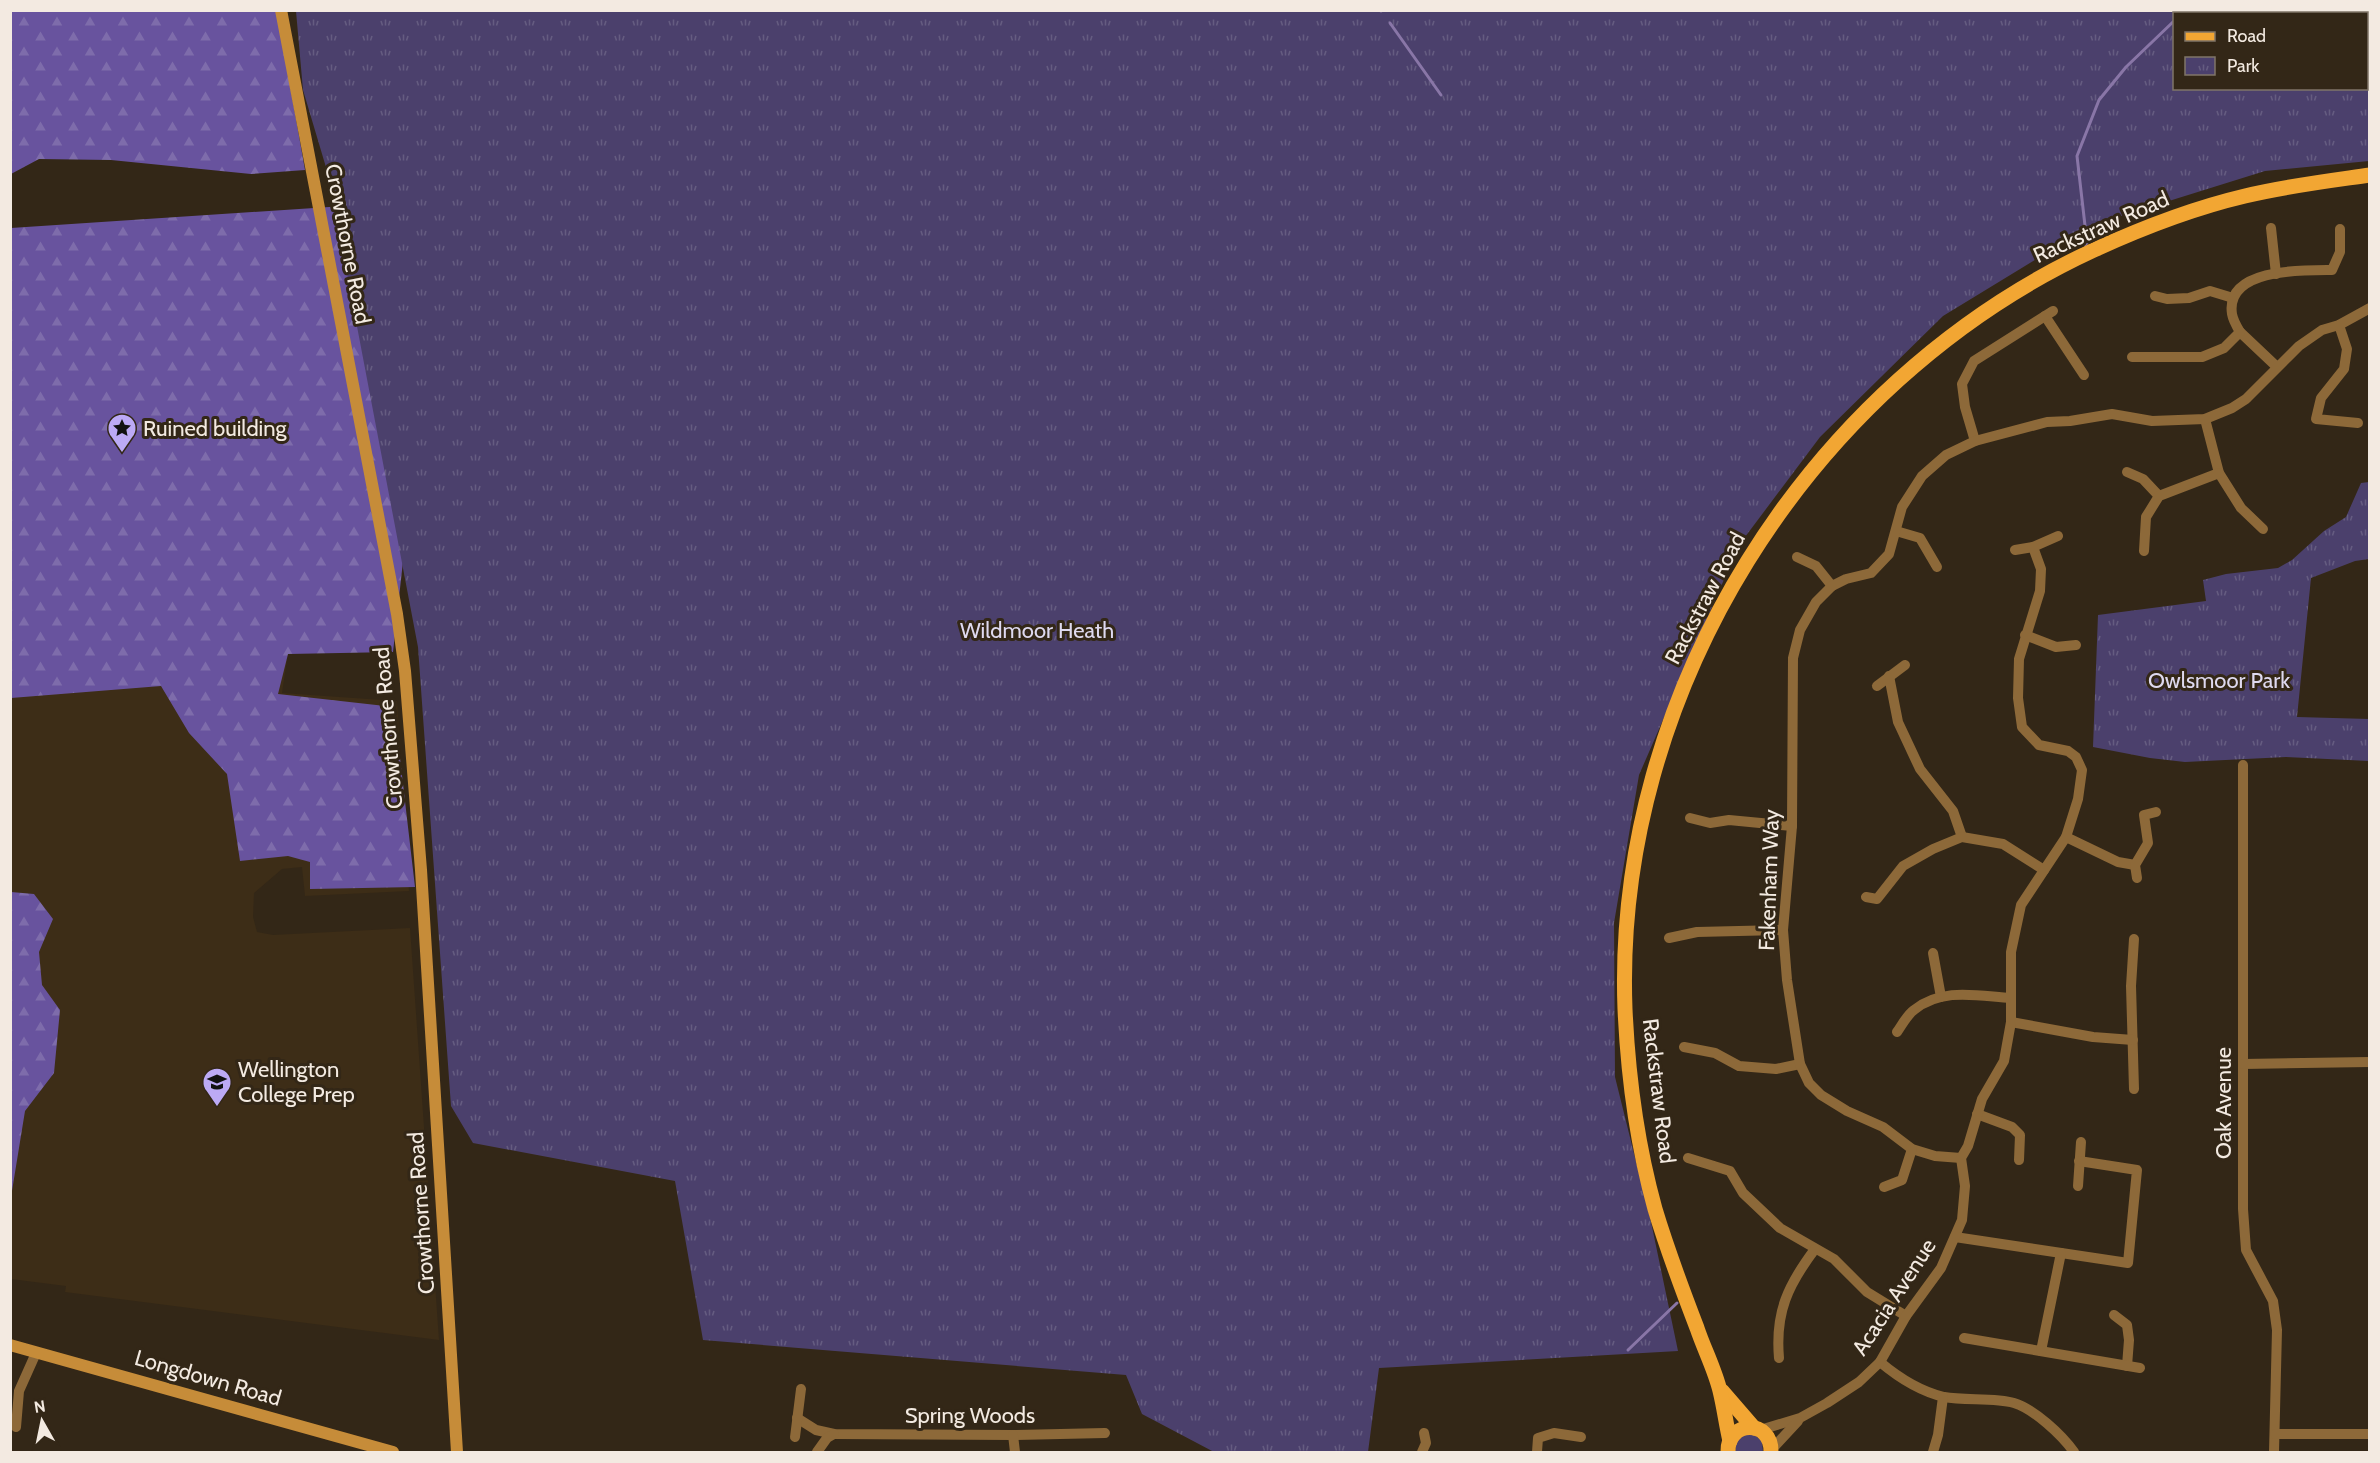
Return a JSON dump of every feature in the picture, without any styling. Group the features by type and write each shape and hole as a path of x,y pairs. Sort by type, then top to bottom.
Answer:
{"main road":[{"name":"Rackstraw Road","path":"1727,1448 1720,1388 1673,1266 1647,1176 1632,1084 1625,983 1635,864 1652,783 1678,701 1721,607 1773,522 1842,436 1884,393 1926,356 2005,300 2093,250 2194,210 2277,189 2370,175"},
{"name":"Rackstraw Road","path":"1720,1388 1768,1438 1772,1451"},
{"path":"1727,1448 1738,1431 1757,1429"}],"street":[{"name":"Crowthorne Road","path":"281,10 398,614 405,671 421,870 457,1452"},
{"path":"2271,228 2276,274"},
{"path":"2277,367 2240,332 2232,315 2233,298 2246,283 2264,275 2332,270 2340,252 2340,230"},
{"path":"2155,296 2167,299 2189,298 2210,291 2233,298"},
{"name":"Fakenham Way","path":"1961,1158 1935,1156 1912,1149 1883,1127 1847,1111 1821,1095 1809,1083 1800,1064 1787,980 1783,930 1792,826 1793,657 1800,630 1816,602 1832,586 1846,579 1871,573 1889,554 1902,507 1922,476 1946,454 1975,441 2047,422 2070,421 2112,414 2152,421 2205,419 2232,408 2246,399 2299,346 2322,330 2339,325 2370,308"},
{"path":"1975,441 1965,407 1962,384 1974,361 2049,314 2084,375"},
{"path":"2339,325 2347,349 2344,369 2321,398 2316,419 2358,423"},
{"path":"2132,357 2202,357 2224,348 2240,332"},
{"path":"2205,419 2220,473 2241,508 2263,529"},
{"path":"2127,472 2143,479 2159,496"},
{"path":"2144,551 2146,517 2159,496 2220,473"},
{"path":"1896,531 1920,538 1932,554 1937,567"},
{"path":"2015,550 2033,547 2058,536"},
{"name":"Acacia Avenue","path":"1757,1429 1800,1418 1859,1382 1880,1362 1906,1316 1941,1268 1962,1220 1965,1201 1961,1158 1968,1146 1982,1099 2004,1061 2011,1022 2011,952 2021,905 2066,837 2079,799 2082,770 2076,757 2068,751 2039,745 2022,727 2018,698 2019,659 2040,591 2041,569 2033,547"},
{"path":"1797,557 1816,566 1832,586"},
{"path":"2025,635 2055,647 2076,645"},
{"path":"1877,686 1905,665"},
{"path":"1889,676 1898,722 1920,769 1953,811 1962,837"},
{"name":"Oak Avenue","path":"2243,765 2243,1209 2246,1250 2273,1301 2277,1330 2274,1452"},
{"path":"2137,879 2135,865 2148,843 2144,815 2156,812"},
{"path":"1690,818 1710,823 1729,820 1792,826"},
{"path":"1866,897 1877,899 1903,866 1933,849 1962,837 2003,844 2044,870"},
{"path":"2066,837 2118,862 2135,865"},
{"path":"1670,938 1707,932 1783,930"},
{"path":"2134,939 2131,964 2134,1089"},
{"path":"1933,953 1941,997"},
{"path":"1897,1032 1912,1011 1928,1000 1952,994 2011,998"},
{"path":"2011,1022 2093,1037 2133,1040"},
{"path":"1684,1047 1715,1053 1739,1066 1776,1069 1800,1064"},
{"path":"2243,1064 2370,1062"},
{"path":"1977,1114 2012,1127 2020,1136 2019,1160"},
{"path":"2078,1186 2081,1142"},
{"path":"1884,1187 1902,1180 1912,1149"},
{"path":"1688,1158 1730,1171 1743,1193 1758,1210 1780,1228 1834,1259 1867,1292 1906,1316"},
{"path":"1955,1237 2128,1263 2137,1170 2079,1161"},
{"path":"1779,1358 1779,1323 1787,1294 1796,1274 1815,1249"},
{"path":"2041,1351 2061,1253"},
{"path":"2114,1315 2127,1325 2129,1340 2127,1366"},
{"path":"1964,1338 2140,1368"},
{"name":"Longdown Road","path":"10,1345 376,1450 393,1452"},
{"path":"16,1427 20,1391 36,1353"},
{"path":"1880,1362 1904,1382 1943,1396 2014,1403 2037,1416 2064,1439 2074,1452"},
{"path":"795,1437 801,1389"},
{"path":"1933,1452 1938,1435 1943,1396"},
{"name":"Spring Woods","path":"797,1418 816,1430 834,1434 1105,1433"},
{"name":"Acacia Avenue","path":"1772,1451 1800,1418"},
{"path":"816,1430 819,1449"},
{"path":"1537,1452 1538,1438 1563,1432 1581,1437"},
{"path":"1422,1452 1426,1443 1424,1433"},
{"path":"819,1449 834,1434"},
{"path":"2275,1434 2370,1434"},
{"path":"1013,1435 1015,1452"}],"shaded area":[{"name":"Wellington College Prep","path":"146,635 287,660 282,693 397,701 409,891 305,896 302,867 282,869 254,893 253,917 257,932 273,935 410,928 439,1340 65,1292 66,1286 11,1279 11,677"}],"green space":[{"path":"11,11 277,11 305,170 251,174 111,160 39,159 11,174"},
{"name":"Wildmoor Heath","path":"296,11 2369,11 2369,161 2265,171 2092,225 1943,316 1820,437 1739,545 1639,775 1614,923 1615,1077 1651,1222 1678,1351 1379,1368 1368,1452 1214,1452 1142,1414 1126,1375 703,1340 675,1181 473,1143 451,1106 418,647 328,174 303,90"},
{"path":"707,182 406,534 393,652 288,654 278,694 394,707 415,887 310,889 310,862 288,856 240,861 227,774 189,733 161,686 11,698 11,228"},
{"name":"Owlsmoor Park","path":"2369,482 2369,559 2355,561 2311,578 2297,717 2369,719 2369,761 2286,757 2185,762 2093,747 2098,615 2206,601 2203,580 2226,574 2278,568 2292,560 2324,531 2346,517 2361,483"},
{"path":"11,892 34,894 53,919 39,952 42,985 60,1010 54,1073 25,1111 11,1197"},
{"path":"1745,1434 1755,1435 1762,1441 1763,1452 1735,1452 1736,1441"}],"waterway":[{"path":"2085,245 2087,243 2077,156 2099,100 2126,67 2173,22"},
{"path":"1390,23 1441,95"},
{"path":"1628,1350 1677,1303"}],"place":[{"name":"Ruined building","path":"122,454"},
{"name":"Wellington College Prep","path":"217,1108"}]}
